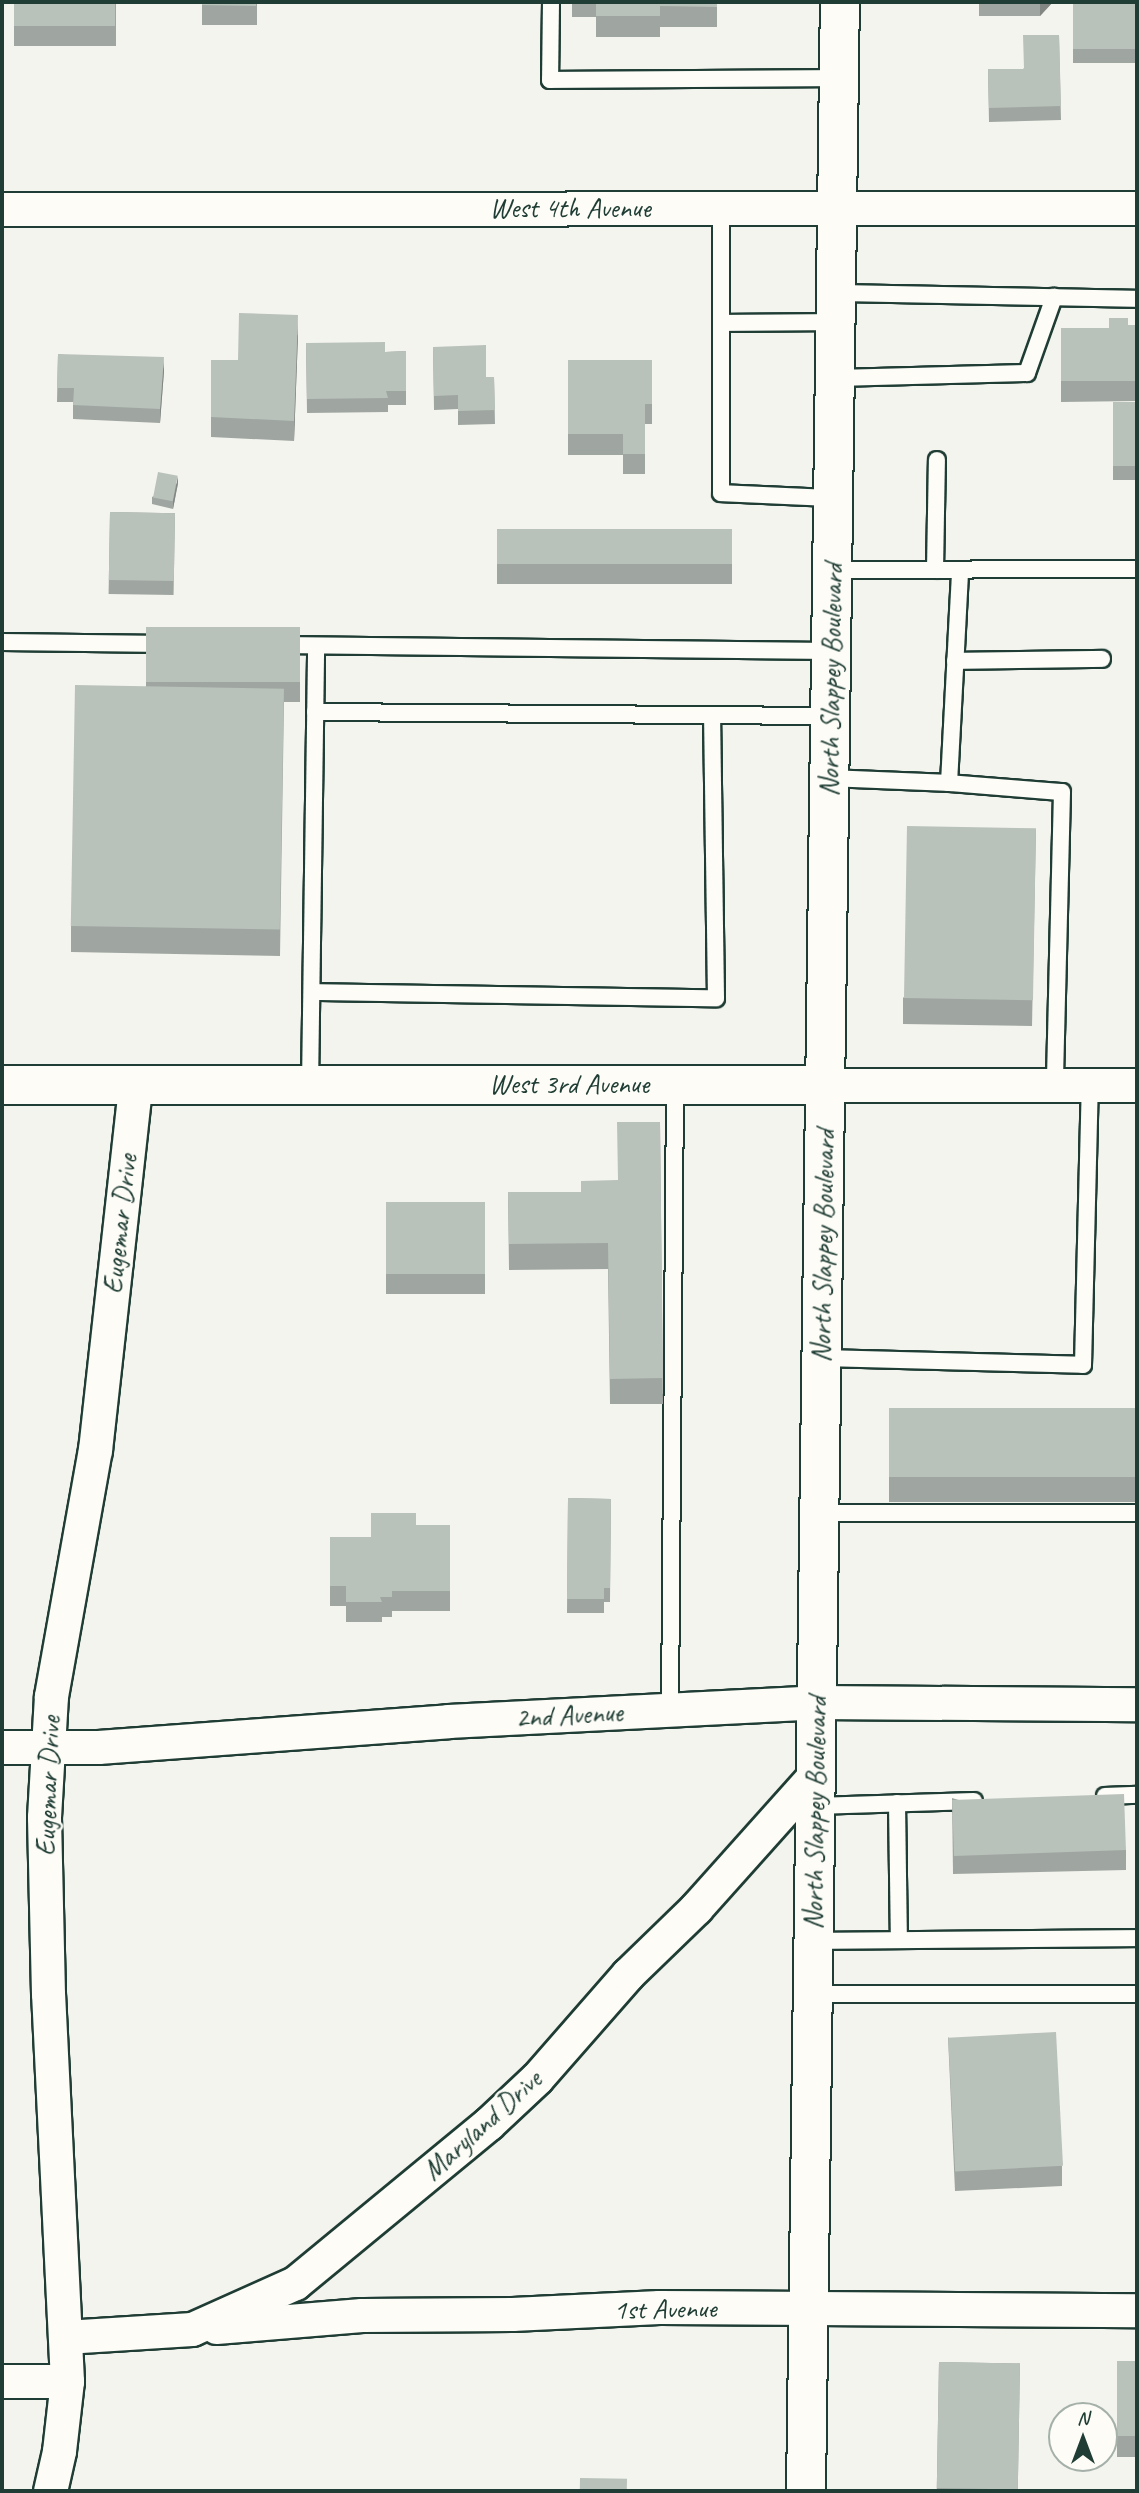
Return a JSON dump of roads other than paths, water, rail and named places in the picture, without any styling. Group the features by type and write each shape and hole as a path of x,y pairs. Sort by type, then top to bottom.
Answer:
{"main road":[{"name":"North Slappey Boulevard","path":"806,2491 840,2"},
{"name":"West 3rd Avenue","path":"2,1085 825,1085"}],"street":[{"name":"West 4th Avenue","path":"2,209 1137,208"},
{"name":"Eugemar Drive","path":"50,2491 59,2451 67,2381 48,1994 44,1817 51,1696 95,1450 135,1085"},
{"name":"West 3rd Avenue","path":"825,1085 1137,1085"},
{"name":"2nd Avenue","path":"2,1747 98,1747 448,1721 817,1702 1137,1704"},
{"name":"Maryland Drive","path":"65,2337 192,2329 295,2283 488,2124 537,2078 628,1974 815,1790"},
{"name":"1st Avenue","path":"192,2329 362,2315 512,2314 659,2307 1137,2310"},
{"path":"2,2381 67,2381"}],"lane":[{"path":"551,2 550,80 839,78"},
{"path":"721,208 721,494 833,498"},
{"path":"722,323 836,308 1054,297 1137,299"},
{"path":"835,378 1027,373 1054,297"},
{"path":"934,570 937,460"},
{"path":"832,570 1137,569"},
{"path":"949,783 960,570"},
{"path":"2,642 179,644"},
{"path":"261,645 831,651"},
{"path":"310,1086 316,646"},
{"path":"955,661 1102,660"},
{"path":"315,712 830,716"},
{"path":"312,992 716,998 712,716"},
{"path":"830,778 949,783 1062,792 1055,1085"},
{"path":"670,1710 675,1083"},
{"path":"821,1358 1083,1365 1090,1085"},
{"path":"819,1513 1137,1513"},
{"path":"815,1790 897,1803 991,1800"},
{"path":"1084,1797 1137,1795"},
{"path":"897,1803 899,1939"},
{"path":"813,1941 1137,1938"},
{"path":"812,1994 1137,1994"}]}
